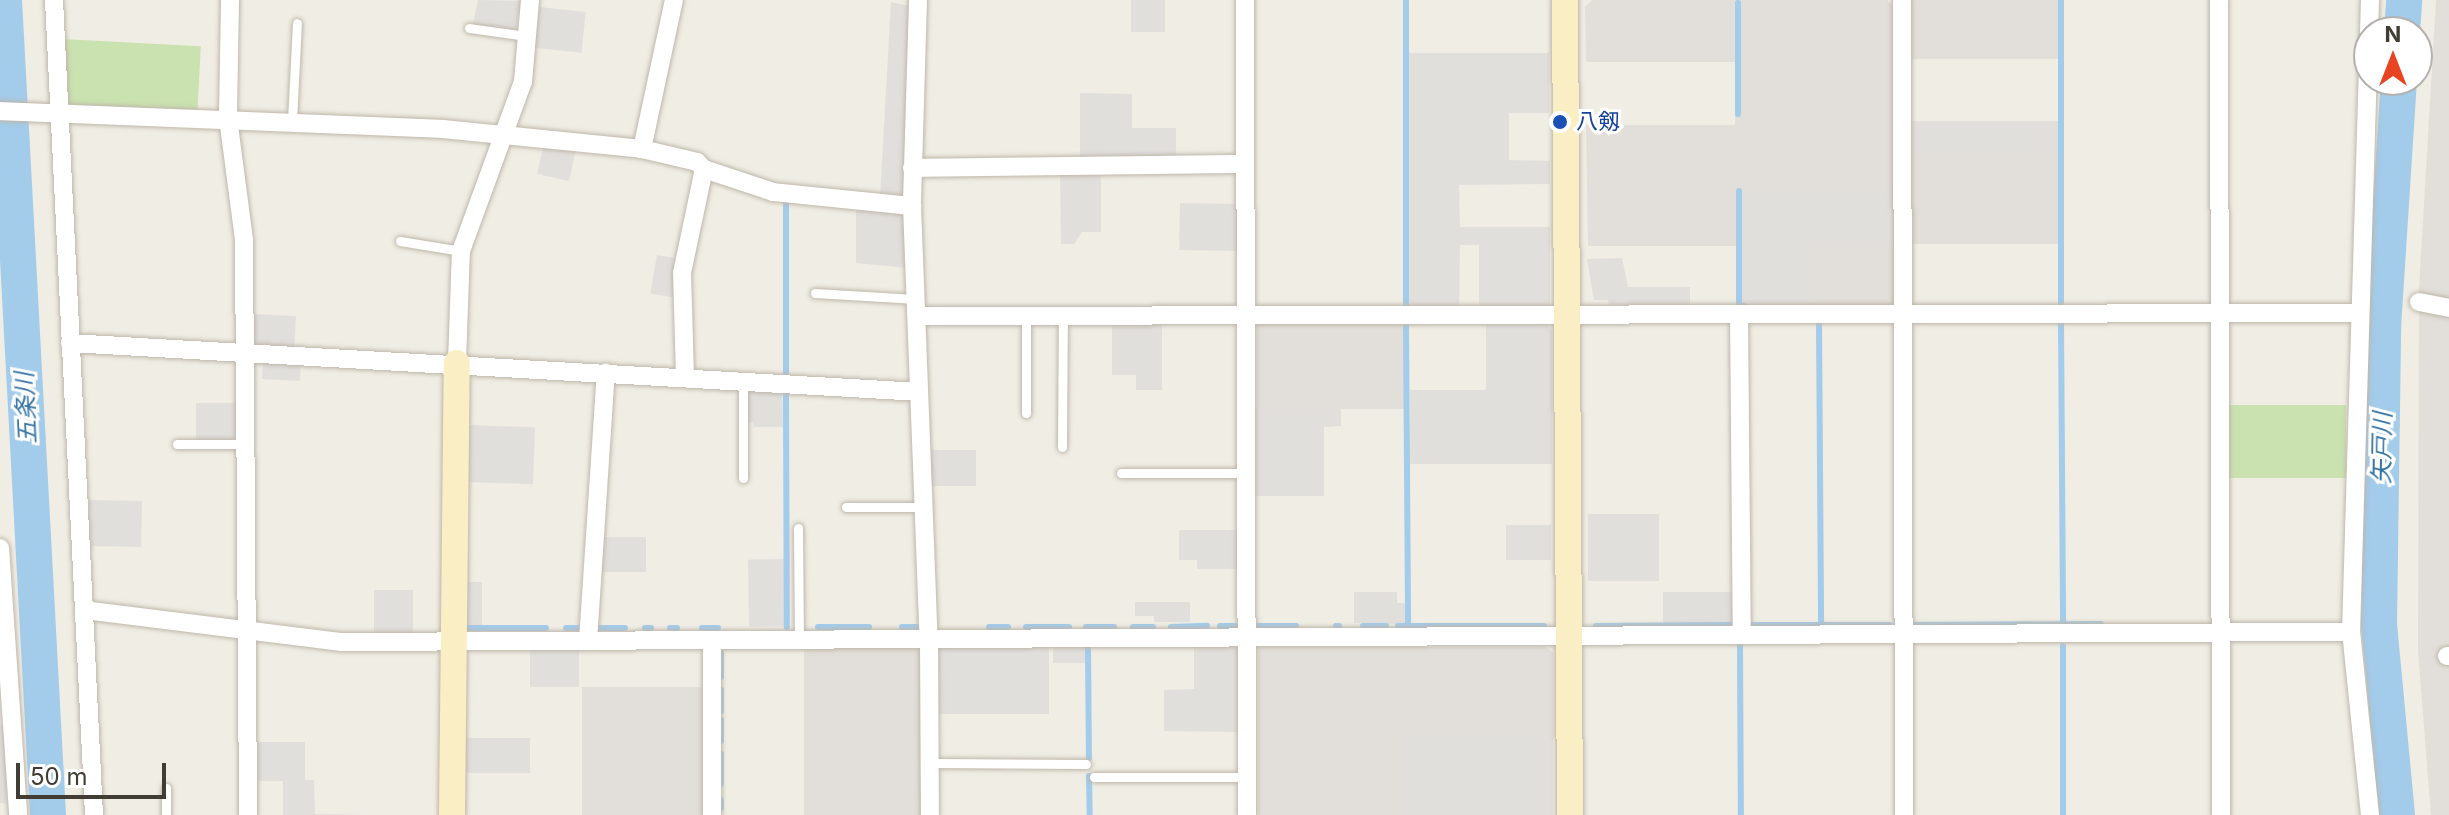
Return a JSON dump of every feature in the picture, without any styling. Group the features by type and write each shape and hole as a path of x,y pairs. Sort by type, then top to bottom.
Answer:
{"street":[{"path":"54,0 53,110 70,343 94,815"},
{"path":"230,0 228,118 244,240 248,815"},
{"path":"452,815 461,251 523,82 530,0"},
{"path":"642,149 674,0"},
{"path":"918,0 912,206 929,639 930,815"},
{"path":"1245,0 1247,815"},
{"path":"1565,0 1570,815"},
{"path":"1902,0 1904,815"},
{"path":"2219,0 2221,815"},
{"path":"2370,0 2357,313 2351,632 2370,815"},
{"path":"0,111 53,110 443,129 505,138 642,149 697,162 704,169 773,192 912,206"},
{"path":"912,168 1245,164"},
{"path":"685,378 682,273 704,169"},
{"path":"2419,302 2449,308"},
{"path":"916,308 1026,316 2357,313"},
{"path":"1739,314 1742,634"},
{"path":"70,343 919,392"},
{"path":"588,641 606,373"},
{"path":"0,548 12,814"},
{"path":"84,610 341,642 2351,632"},
{"path":"712,640 712,815"}],"lane":[{"path":"292,121 297,23"},
{"path":"469,28 527,36"},
{"path":"400,241 461,251"},
{"path":"815,293 916,308"},
{"path":"1026,316 1026,413"},
{"path":"1062,447 1063,316"},
{"path":"743,381 743,478"},
{"path":"177,444 244,444"},
{"path":"1121,473 1246,473"},
{"path":"846,507 924,507"},
{"path":"798,528 799,640"},
{"path":"930,763 1086,764"},
{"path":"1094,777 1246,777"},
{"path":"166,788 166,815"}],"shaded area":[{"path":"478,0 521,1 515,33 473,25"},
{"path":"1131,0 1165,0 1165,32 1131,32"},
{"path":"1592,0 1887,0 1894,7 1896,303 1892,307 1741,305 1741,246 1588,246 1586,125 1735,125 1735,62 1586,62 1585,7"},
{"path":"1908,0 2059,0 2059,59 1908,59"},
{"path":"2436,0 2449,0 2449,815 2431,815 2418,651 2419,289 2430,96 2433,96"},
{"path":"891,2 910,6 903,199 880,197"},
{"path":"539,7 586,12 581,53 535,48"},
{"path":"1409,53 1549,53 1549,113 1509,113 1509,160 1550,161 1550,184 1459,185 1460,227 1550,227 1550,303 1546,308 1479,308 1479,245 1460,245 1459,308 1409,308"},
{"path":"1080,93 1132,94 1132,128 1176,128 1176,161 1080,161"},
{"path":"1909,121 2058,121 2058,153 1909,153"},
{"path":"543,148 576,149 569,181 537,174"},
{"path":"1910,153 2058,153 2058,244 1910,244"},
{"path":"1060,171 1101,171 1101,232 1082,232 1074,244 1061,244"},
{"path":"1741,191 1895,191 1896,246 1810,246 1809,304 1741,305"},
{"path":"1180,203 1238,204 1237,251 1179,250"},
{"path":"856,206 902,211 908,217 908,268 856,263"},
{"path":"657,255 680,259 673,297 650,293"},
{"path":"1622,258 1628,287 1690,287 1690,305 1609,305 1608,300 1594,300 1587,259"},
{"path":"252,314 296,316 294,350 250,348"},
{"path":"1257,322 1404,322 1404,409 1257,409"},
{"path":"1486,322 1545,322 1552,330 1552,464 1410,464 1410,390 1486,390"},
{"path":"1112,323 1162,324 1162,390 1136,390 1136,375 1112,375"},
{"path":"263,359 301,361 300,381 262,379"},
{"path":"746,389 782,392 783,427 754,427 753,422 746,422"},
{"path":"196,403 238,403 238,434 232,440 196,440"},
{"path":"1255,409 1341,409 1341,426 1324,427 1324,496 1255,496"},
{"path":"470,425 535,427 533,484 468,482"},
{"path":"931,450 976,450 976,486 931,486"},
{"path":"89,500 142,501 141,547 88,546"},
{"path":"1588,514 1659,514 1659,581 1588,581"},
{"path":"1506,525 1551,525 1551,560 1506,560"},
{"path":"1179,530 1239,530 1239,569 1197,569 1197,560 1179,560"},
{"path":"601,537 646,537 646,572 601,572"},
{"path":"785,559 786,626 749,627 748,560"},
{"path":"467,582 482,582 482,625 467,625"},
{"path":"374,590 413,590 413,633 374,633"},
{"path":"1354,592 1397,592 1397,603 1406,603 1406,624 1354,623"},
{"path":"1663,592 1735,592 1735,623 1663,623"},
{"path":"1135,602 1190,602 1190,622 1154,622 1154,616 1135,616"},
{"path":"1194,646 1234,646 1239,651 1239,732 1164,731 1164,690 1194,689"},
{"path":"939,647 1049,647 1049,714 939,714"},
{"path":"1053,647 1085,647 1085,663 1053,663"},
{"path":"1258,647 1545,647 1553,652 1553,815 1258,815"},
{"path":"530,648 579,648 579,687 530,687"},
{"path":"804,648 921,648 921,815 804,815"},
{"path":"582,687 705,687 705,815 582,815"},
{"path":"0,725 8,725 6,803 0,803"},
{"path":"1402,736 1548,736 1548,815 1402,815"},
{"path":"465,738 530,738 530,773 465,773"},
{"path":"252,742 305,742 305,780 314,780 315,814 372,815 283,815 283,781 253,781"}],"green space":[{"path":"62,39 201,46 197,111 59,104"},
{"path":"2229,405 2346,405 2346,478 2229,478"}],"waterway":[{"name":"五条川","path":"4,0 48,815"},
{"name":"矢戸川","path":"2403,16 2404,0"},
{"path":"1406,1 1406,305"},
{"path":"2061,1 2061,303"},
{"path":"1738,3 1738,114"},
{"name":"矢戸川","path":"2397,815 2379,624 2383,327 2398,96"},
{"path":"1739,191 1739,306 1744,306"},
{"path":"786,202 786,379"},
{"path":"1819,323 1821,625"},
{"path":"2061,323 2063,624"},
{"path":"1406,325 1408,626"},
{"path":"786,395 787,627"},
{"path":"1913,625 2101,624"},
{"path":"1596,626 1731,625"},
{"path":"1749,625 1889,625"},
{"path":"1171,627 1207,626"},
{"path":"1220,626 1235,626"},
{"path":"1257,626 1296,626"},
{"path":"1363,626 1386,626"},
{"path":"1398,626 1544,626"},
{"path":"818,627 869,627"},
{"path":"902,627 916,627"},
{"path":"989,627 1008,627"},
{"path":"1026,627 1069,627"},
{"path":"1086,627 1114,627"},
{"path":"1133,627 1153,627"},
{"path":"468,628 546,628"},
{"path":"566,628 578,628"},
{"path":"597,628 625,628"},
{"path":"645,628 651,628"},
{"path":"670,628 677,628"},
{"path":"702,628 718,628"},
{"path":"1740,646 1741,815"},
{"path":"2063,646 2063,815"},
{"path":"1088,649 1089,758"},
{"path":"721,653 721,677"},
{"path":"721,690 721,711"},
{"path":"721,720 721,741"},
{"path":"721,754 721,784"},
{"path":"1089,776 1090,815"},
{"path":"721,800 721,808"}],"place":[{"name":"八剱","path":"1560,122"}]}
